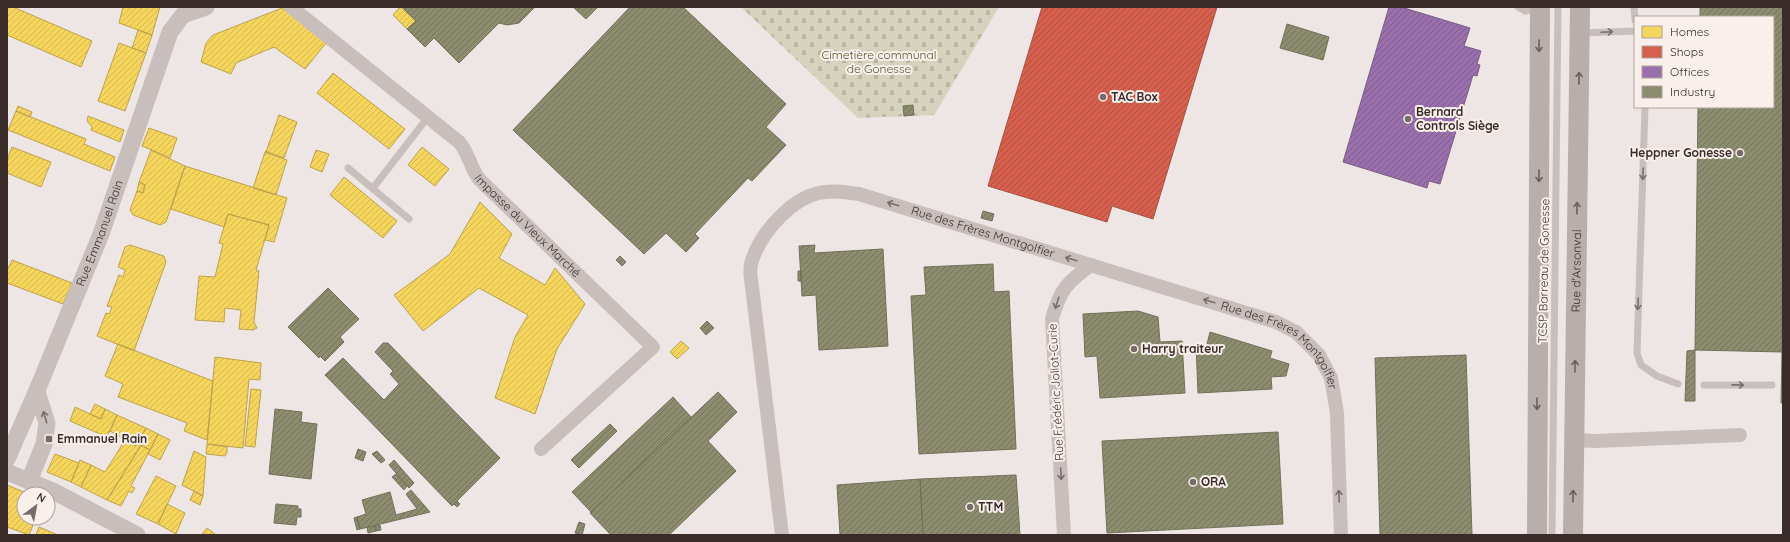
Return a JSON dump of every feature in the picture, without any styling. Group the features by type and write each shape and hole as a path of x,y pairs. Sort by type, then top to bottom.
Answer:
{"main road":[{"path":"1537,535 1546,7"},
{"name":"Rue d'Arsonval","path":"1573,535 1580,7"}],"street":[{"path":"183,11 206,7"},
{"name":"Impasse du Vieux Marché","path":"291,7 459,142 466,150 471,166 479,179 652,347 541,449"},
{"name":"Rue Emmanuel Rain","path":"7,459 101,234 170,32 183,11"},
{"name":"Rue des Frères Montgolfier","path":"782,535 752,295 751,265 757,247 782,214 794,204 825,192 859,194 1276,322 1296,332 1319,355 1331,378 1337,413 1341,535"},
{"name":"Rue Frédéric Joliot-Curie","path":"1064,535 1052,319 1058,298 1071,279 1091,265"},
{"path":"29,481 44,444 47,423 36,392"},
{"path":"1574,440 1596,441 1740,435"},
{"path":"7,472 53,491 137,535"}],"lane":[{"path":"1518,7 1525,11 1546,7"},
{"name":"TCSP Barreau de Gonesse","path":"1546,7 1552,535"},
{"path":"1579,33 1634,31"},
{"path":"1645,108 1637,352 1641,365 1657,376 1678,384"},
{"path":"373,188 428,117"},
{"path":"348,168 409,219"},
{"path":"1704,384 1772,386"}],"green space":[{"name":"Cimetière communal de Gonesse","path":"741,7 999,7 934,115 858,118"}],"building: Homes":[{"path":"7,7 13,7 92,41 81,67 7,35"},
{"path":"123,7 160,7 152,35 119,23"},
{"path":"400,7 416,21 407,29 393,15"},
{"path":"282,8 327,42 305,69 274,47 236,63 231,74 201,62 206,43 213,35"},
{"path":"138,30 152,35 146,53 132,48"},
{"path":"119,43 146,53 125,111 98,101"},
{"path":"333,73 405,129 389,149 317,93"},
{"path":"18,106 32,112 30,117 16,111"},
{"path":"16,111 86,139 84,144 115,157 110,171 8,130"},
{"path":"279,115 297,122 284,158 266,151"},
{"path":"88,116 124,130 120,142 91,130 92,127 87,121"},
{"path":"149,128 177,138 170,158 142,146"},
{"path":"12,147 51,162 41,187 7,173 7,160"},
{"path":"422,147 449,169 435,186 408,165"},
{"path":"151,150 185,166 166,222 160,225 133,215 130,210 137,191 143,193 145,185 139,182"},
{"path":"316,150 329,154 322,172 310,167"},
{"path":"265,152 287,160 276,195 253,188"},
{"path":"185,166 287,198 274,242 265,240 269,225 228,214 224,227 171,209"},
{"path":"344,177 397,221 383,238 330,195"},
{"path":"139,182 145,185 143,193 137,191"},
{"path":"480,202 512,234 499,258 545,285 555,268 585,304 557,349 535,414 495,398 515,337 528,315 479,288 423,331 394,295 450,254"},
{"path":"228,214 269,225 256,270 259,271 254,322 257,328 253,330 239,329 241,310 225,308 224,322 195,320 199,276 215,277 223,244 219,243"},
{"path":"130,245 164,256 166,262 134,351 97,336 106,313 109,314 112,307 107,306 119,275 123,277 125,270 118,267 125,247"},
{"path":"12,260 72,283 63,304 7,283 7,271"},
{"path":"681,341 689,348 677,359 670,352"},
{"path":"118,344 213,381 207,440 184,431 187,423 118,397 123,384 105,376"},
{"path":"215,357 261,363 260,380 249,379 243,448 207,444"},
{"path":"251,389 261,390 255,447 245,446"},
{"path":"95,404 105,409 101,419 90,414"},
{"path":"75,407 101,419 105,409 117,415 107,437 70,421"},
{"path":"117,415 146,428 136,446 110,431"},
{"path":"146,428 158,434 150,450 141,445 107,500 81,487 91,465 105,472 125,440 136,446"},
{"path":"158,434 170,440 160,460 148,454"},
{"path":"207,444 227,447 227,453 225,456 206,454"},
{"path":"141,445 150,450 131,486 135,488 132,493 129,491 121,506 107,500"},
{"path":"194,451 206,457 203,496 182,485"},
{"path":"55,454 79,463 71,482 47,472"},
{"path":"80,460 91,465 81,487 71,482"},
{"path":"156,476 176,486 158,524 136,514"},
{"path":"7,485 16,489 16,526 33,526 29,535 7,527"},
{"path":"194,491 203,496 200,505 190,500"},
{"path":"167,504 185,513 176,534 158,524"},
{"path":"39,527 58,535 36,535"},
{"path":"207,528 215,534 215,535 202,534"}],"building: Shops":[{"name":"TAC Box","path":"1042,7 1217,7 1153,219 1112,206 1107,222 988,186"}],"building: Offices":[{"name":"Bernard Controls Siège","path":"1389,7 1401,7 1470,28 1464,46 1481,51 1477,64 1480,65 1477,76 1473,75 1440,184 1429,181 1427,188 1343,162"}],"building: Industry":[{"path":"402,7 515,7 459,63 434,38 425,47 407,29 416,21"},
{"path":"515,7 535,7 519,23 507,25 499,23"},
{"path":"573,7 598,7 586,19"},
{"path":"630,7 683,7 786,104 766,127 786,145 752,181 748,178 695,234 699,238 686,252 666,233 644,254 513,130"},
{"name":"Heppner Gonesse","path":"1700,7 1783,7 1782,352 1695,350 1698,108 1774,108 1774,16 1700,16"},
{"path":"1287,24 1329,37 1323,60 1280,48"},
{"path":"913,105 914,115 904,116 903,106"},
{"path":"983,211 994,214 992,221 981,218"},
{"path":"815,245 814,253 883,249 888,346 819,350 816,295 802,296 799,246"},
{"path":"620,256 626,262 622,266 616,260"},
{"path":"993,264 994,292 1009,291 1016,449 919,454 911,296 926,295 924,267"},
{"path":"798,271 801,271 802,281 798,281"},
{"path":"328,288 359,319 340,337 344,342 325,361 320,356 319,358 288,327"},
{"name":"Harry traiteur","path":"1138,311 1158,317 1160,342 1182,341 1185,393 1100,398 1097,356 1085,357 1083,314"},
{"path":"707,321 714,328 706,335 700,328"},
{"path":"1210,332 1272,351 1270,358 1289,364 1286,376 1271,377 1272,389 1198,393 1196,345 1206,348"},
{"path":"383,343 388,343 500,458 452,506 325,375 343,358 384,400 399,384 390,374 393,371 375,352"},
{"path":"1695,350 1695,401 1685,401 1687,351"},
{"path":"1782,352 1783,403 1781,403"},
{"path":"1466,355 1472,535 1380,535 1375,358"},
{"path":"718,392 737,412 708,441 736,471 669,535 611,535 590,513"},
{"path":"673,397 691,417 591,512 572,492"},
{"path":"275,409 302,412 301,422 317,424 311,479 269,474"},
{"path":"610,424 617,431 579,468 571,460"},
{"name":"ORA","path":"1278,432 1283,524 1107,533 1102,441"},
{"path":"358,449 366,452 363,461 355,458"},
{"path":"377,451 385,460 381,463 372,454"},
{"path":"394,460 414,483 409,488 389,465"},
{"path":"396,474 407,486 404,490 392,477"},
{"name":"TTM","path":"1016,475 1020,535 923,535 920,479"},
{"path":"920,479 923,535 840,535 837,485"},
{"path":"411,490 430,512 360,529 357,517 366,514 362,500 390,492 396,515 417,509 406,494"},
{"path":"457,501 460,504 457,507 454,504"},
{"path":"276,504 298,506 298,509 301,509 301,517 297,517 296,525 274,523"},
{"path":"357,517 360,529 357,530 354,518"},
{"path":"579,522 585,524 582,535 575,533"},
{"path":"380,525 381,530 376,531 375,526"},
{"path":"375,526 376,531 368,533 367,527"}],"place":[{"name":"TAC Box","path":"1103,97"},
{"name":"Bernard Controls Siège","path":"1408,119"},
{"name":"Heppner Gonesse","path":"1740,153"},
{"name":"Harry traiteur","path":"1134,349"},
{"name":"Emmanuel Rain","path":"49,439"},
{"name":"ORA","path":"1193,482"},
{"name":"TTM","path":"970,507"}]}
